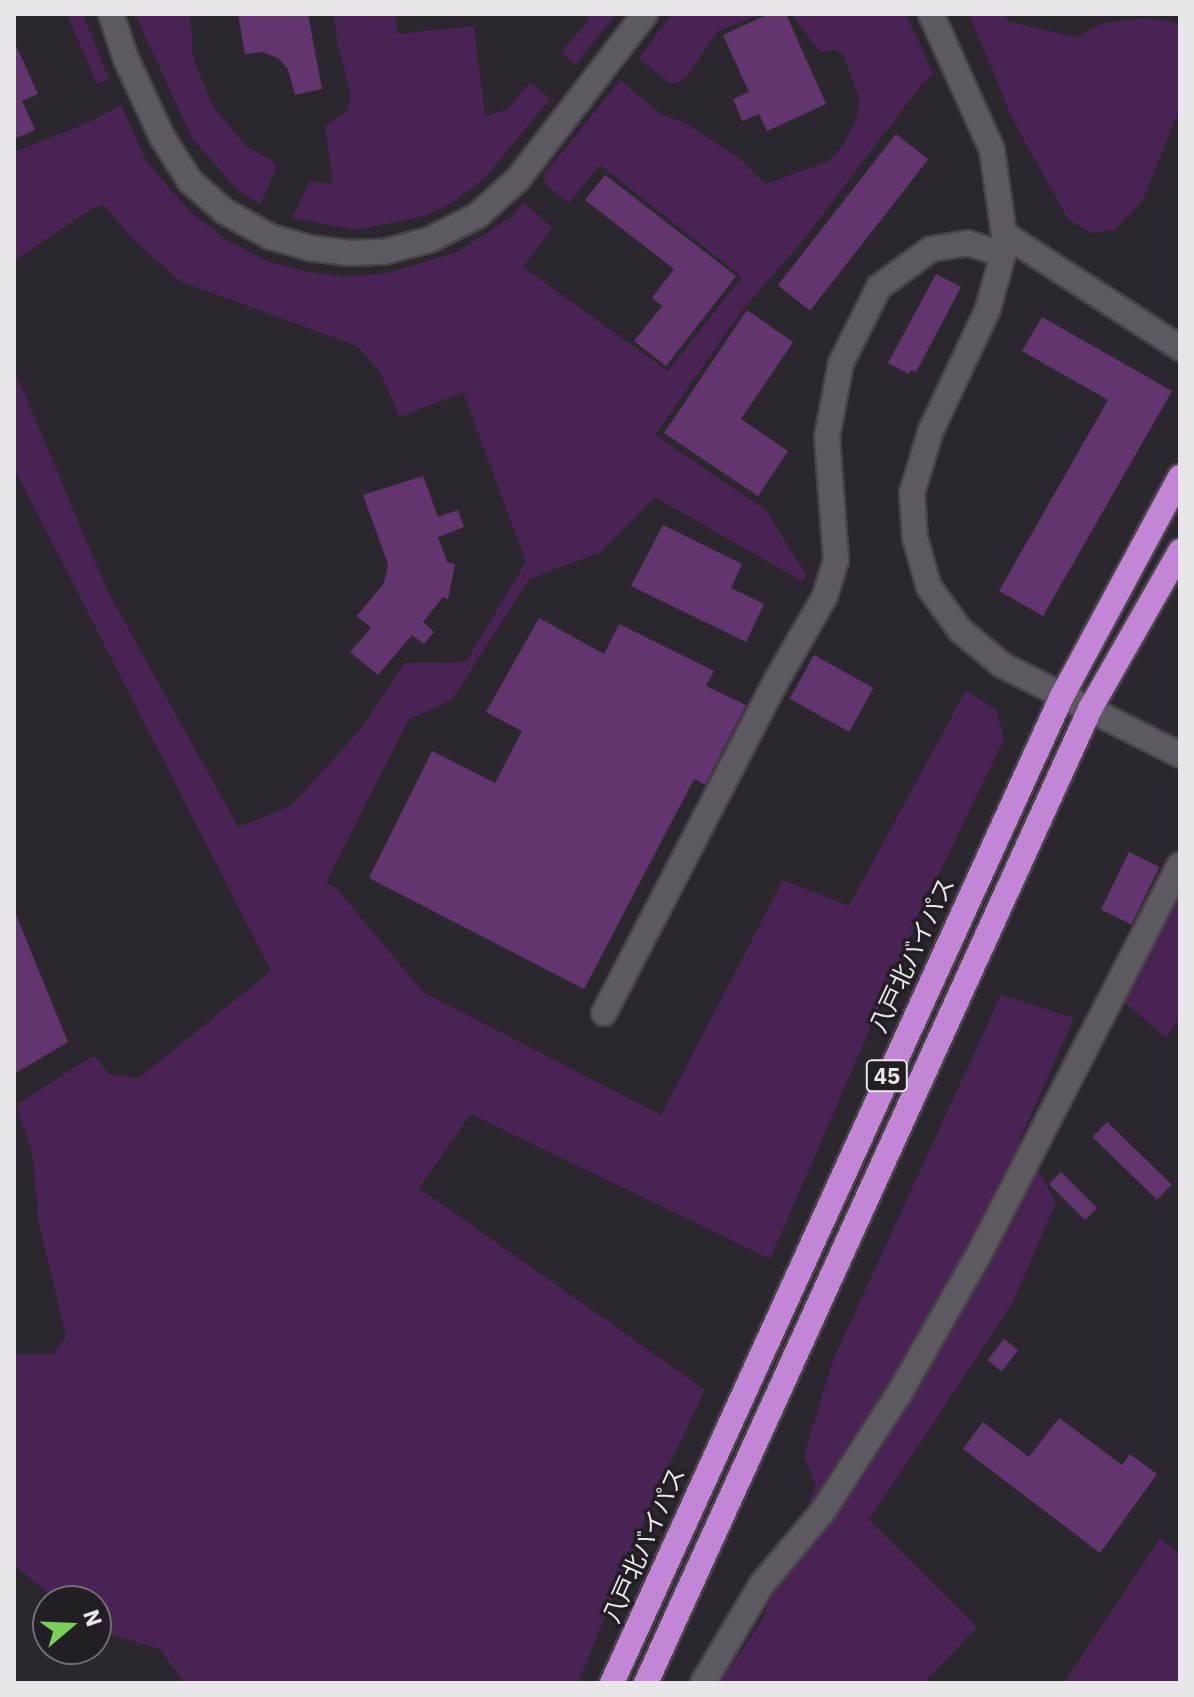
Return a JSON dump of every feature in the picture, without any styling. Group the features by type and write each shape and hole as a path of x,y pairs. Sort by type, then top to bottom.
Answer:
{"highway":[{"name":"八戸北バイパス","path":"612,1683 1062,696 1180,477"},
{"name":"45","path":"646,1683 1090,709 1180,551"}],"street":[{"path":"111,14 126,59 162,137 190,181 224,211 271,237 309,248 348,253 383,252 429,240 477,216 518,179 645,14"},
{"path":"931,14 992,150 1004,244 988,309 931,430 912,493 915,538 929,587 960,630 1002,665 1180,755"},
{"path":"604,1013 776,681 825,596 836,560 827,437 841,363 879,287 931,249 967,243 1004,244 1180,348"},
{"path":"703,1683 762,1584 823,1511 900,1392 978,1256 1180,865"}],"shaded area":[{"path":"67,14 83,14 109,79 97,84"},
{"path":"135,14 190,14 193,58 214,108 246,146 274,162 276,169 260,205 235,187 192,138"},
{"path":"334,14 396,14 398,34 474,26 485,116 507,110 530,82 550,99 484,179 452,203 425,216 357,230 292,218 310,181 333,184 325,126 347,111 351,94 337,43"},
{"path":"589,14 616,14 575,65 561,52 588,21"},
{"path":"671,14 761,14 717,32 687,77 670,83 639,59"},
{"path":"791,14 906,14 933,73 804,239 740,313 655,435 766,510 806,575 803,582 655,497 601,552 529,579 452,700 409,719 326,882 335,887 423,992 661,1115 783,880 849,906 966,690 996,710 1004,739 923,907 770,1259 471,1114 419,1188 705,1390 653,1499 578,1683 184,1683 160,1649 112,1636 112,1585 38,1585 14,1565 14,1354 53,1354 66,1337 39,1223 32,1152 16,1105 94,1055 109,1074 139,1078 271,971 14,468 14,369 107,590 238,827 291,806 359,731 405,663 466,662 526,562 463,392 400,417 380,372 357,346 180,281 134,240 104,205 91,209 14,261 14,152 92,121 121,105 147,162 190,212 227,240 267,261 308,272 347,277 387,273 457,252 511,217 524,202 552,228 523,267 668,371 742,277 600,165 569,203 546,185 543,176 620,80 662,115 684,122 740,159 765,184 829,161 844,144 857,116 859,98 843,55 837,50 820,52"},
{"path":"969,14 1004,14 1009,22 1076,37 1103,23 1147,18 1180,23 1180,108 1143,200 1114,230 1091,233 1068,219 1014,122"},
{"path":"1180,889 1180,1017 1166,1038 1122,1000"},
{"path":"1001,995 1074,1018 1020,1140 1056,1202 1013,1302 869,1520 977,1627 924,1683 720,1683 761,1622 816,1485 804,1456 833,1360"},
{"path":"1160,1538 1180,1555 1180,1683 1064,1683"}],"building":[{"path":"238,14 308,14 322,89 295,95 288,69 278,58 262,52 245,54"},
{"path":"769,14 786,14 826,104 767,131 759,114 742,121 733,99 749,92 723,35"},
{"path":"14,41 38,94 22,101 35,130 14,139"},
{"path":"896,134 928,159 810,311 778,285"},
{"path":"605,175 736,276 666,366 634,341 662,306 652,298 674,269 585,200"},
{"path":"936,274 961,287 916,372 911,370 909,374 888,363"},
{"path":"747,310 793,342 741,419 788,451 758,496 664,433"},
{"path":"1042,317 1172,391 1043,616 999,591 1108,400 1022,351"},
{"path":"423,476 438,517 458,510 464,527 438,537 447,562 455,564 448,599 443,597 423,622 434,632 424,644 412,635 378,675 350,652 371,628 357,616 384,583 388,564 363,495"},
{"path":"663,525 742,564 731,588 764,604 746,642 631,586"},
{"path":"539,618 604,654 619,624 714,671 706,686 746,705 705,785 694,779 584,989 369,878 432,751 495,783 522,731 486,712"},
{"path":"814,655 873,688 849,732 790,699"},
{"path":"1129,852 1160,867 1132,924 1101,910"},
{"path":"14,910 68,1042 14,1074"},
{"path":"1107,1122 1172,1185 1157,1200 1092,1137"},
{"path":"1061,1172 1097,1208 1085,1220 1049,1184"},
{"path":"1004,1339 1018,1350 1002,1371 987,1360"},
{"path":"1059,1418 1122,1465 1130,1454 1157,1474 1100,1553 963,1449 983,1422 1029,1457"}]}
